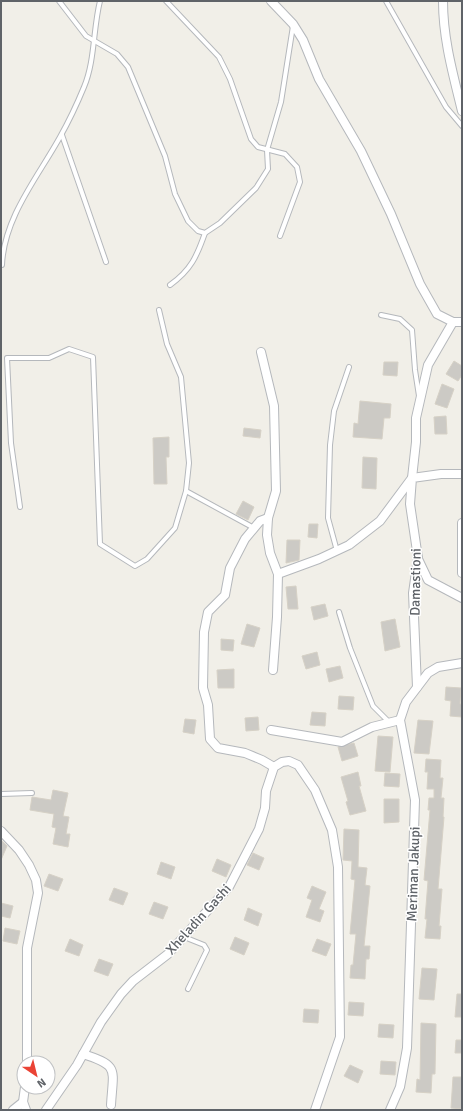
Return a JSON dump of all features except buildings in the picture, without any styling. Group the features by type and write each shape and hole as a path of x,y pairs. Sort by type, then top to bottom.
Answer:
{"street":[{"path":"271,1 293,24 303,40 319,79 361,151 391,214 420,284 437,314 453,322 462,322"},
{"path":"443,1 443,25 451,70 462,111"},
{"name":"Damastioni","path":"418,687 413,593 418,558 410,504 416,442 416,418 428,365 453,322"},
{"path":"261,352 274,406 276,491 268,518 268,541 278,574 277,617 273,670"},
{"path":"278,574 350,545 380,521 412,478 441,474 462,474"},
{"path":"268,518 260,521 245,540 230,568 225,595 208,612 204,632 203,688 208,705 210,739 218,748 245,753 262,760 274,768 282,762 289,761 298,765 315,790 332,830 338,867 340,1037 315,1110"},
{"path":"462,523 462,573"},
{"path":"418,558 428,580 462,598"},
{"path":"271,730 342,742 372,727 400,720 406,702 428,673 438,666 458,663"},
{"name":"Meriman Jakupi","path":"390,1110 400,1088 407,1048 415,800 400,720"},
{"name":"Xheladin Gashi","path":"46,1110 83,1054 101,1022 121,994 133,981 168,954 229,887 259,829 265,808 266,791 274,768"},
{"path":"1,831 19,850 29,865 36,880 38,893 27,948 27,1055"},
{"path":"83,1054 108,1064 112,1070 111,1105"},
{"path":"13,1110 25,1106 25,1095"}],"lane":[{"path":"59,1 86,36 117,54 128,67 165,156 175,194 188,221 198,230 205,233"},
{"path":"2,265 2,248 16,211 62,135 84,85 94,41 100,1"},
{"path":"166,1 219,58 230,79 251,139 258,147 285,154 297,167 300,182 280,236"},
{"path":"386,1 446,107 462,126"},
{"path":"170,285 183,276 197,257 205,233 220,223 256,188 268,169 267,150 281,102 293,24"},
{"path":"62,135 106,262"},
{"path":"20,507 11,443 7,358 49,358 69,349 93,357 100,544 135,566 147,559 175,528 186,492 189,463 181,377 167,344 159,310"},
{"path":"381,315 400,319 412,330 415,370 420,400"},
{"path":"337,551 328,518 330,445 334,410 349,367"},
{"path":"186,492 254,529"},
{"path":"339,612 350,648 374,706 389,723"},
{"path":"1,794 32,793"},
{"path":"184,937 204,945 207,950 188,989"}]}
